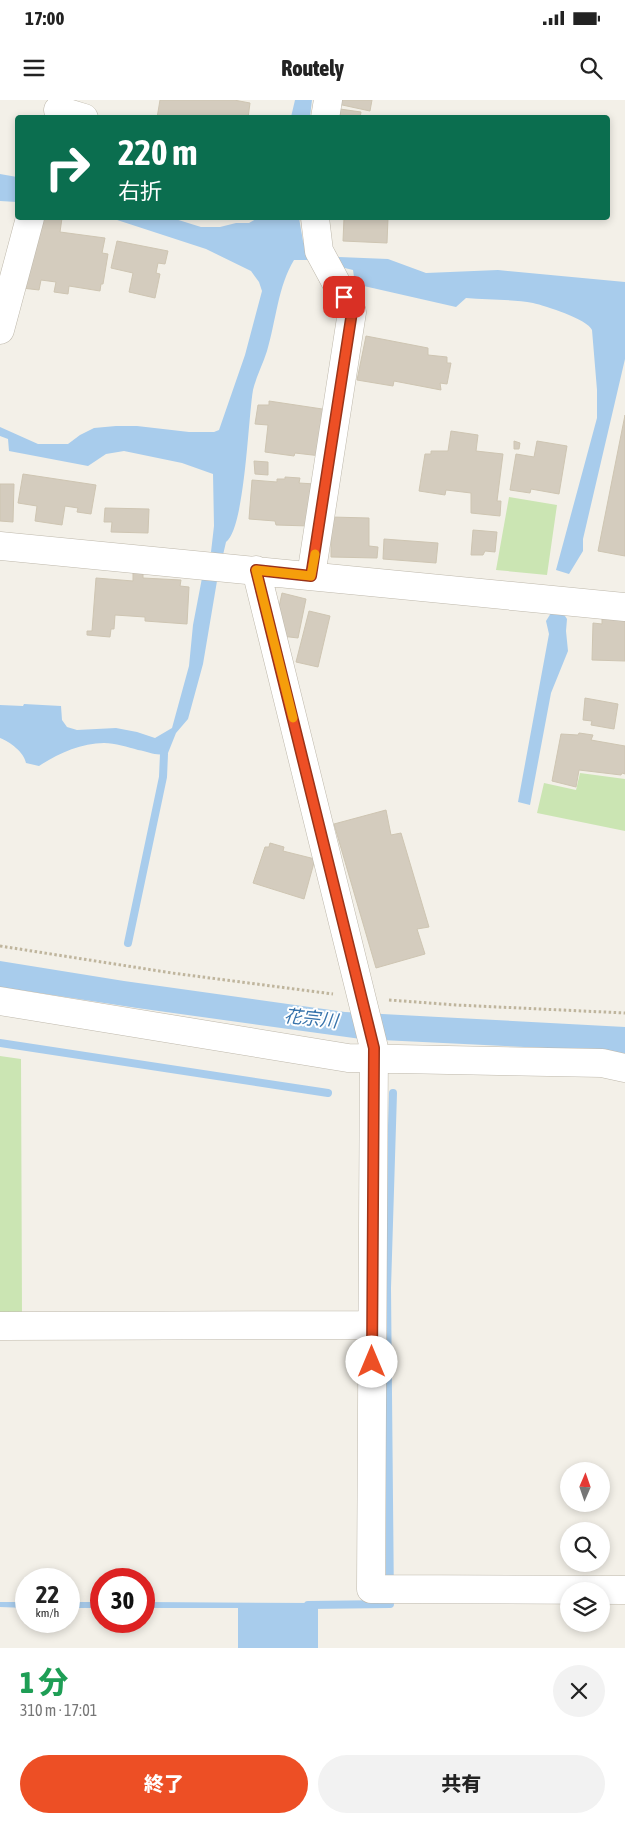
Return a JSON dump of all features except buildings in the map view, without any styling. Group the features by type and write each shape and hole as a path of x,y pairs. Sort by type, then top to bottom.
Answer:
{"street":[{"path":"326,115 328,100"},
{"path":"58,109 75,115"},
{"path":"0,330 4,300 29,220"},
{"path":"311,576 352,312 319,251 315,220"},
{"path":"0,546 625,607"},
{"path":"256,570 364,1003 374,1053 371,1589 625,1590"},
{"path":"0,1001 348,1058 374,1053 602,1063 625,1068"},
{"path":"0,1326 372,1325"}],"path":[{"path":"0,946 364,1003 456,1005 625,1013"}],"green space":[{"path":"509,497 557,505 547,575 496,570"},
{"path":"580,773 625,779 625,831 537,813 544,783 576,790"},
{"path":"0,1056 21,1059 22,1316 0,1316"}],"water":[{"path":"295,100 312,100 310,115 291,115"},
{"path":"0,174 15,177 15,202 0,201"},
{"path":"117,220 178,220 201,227 220,227 236,223 249,223 254,220 299,220 306,248 314,252 339,257 388,259 426,273 498,270 625,282 625,359 583,539 583,551 569,574 556,570 597,418 597,390 592,330 589,326 566,314 526,302 466,298 456,307 355,284 353,270 312,260 294,260 284,281 267,351 253,390 245,472 238,516 232,533 226,542 217,581 203,664 188,719 176,733 168,753 153,754 121,745 95,743 70,750 39,766 26,763 16,748 0,738 0,705 61,706 62,720 67,727 77,730 116,728 155,738 172,728 189,666 193,625 202,578 211,552 214,526 213,474 182,463 124,451 106,454 88,466 9,451 8,439 0,436 0,427 38,444 68,444 94,428 116,426 137,426 189,432 214,432 219,430 245,355 262,291 259,282 251,271 206,249"},
{"path":"551,613 563,613 567,619 568,651 551,693 530,805 518,802 549,634 546,621"},
{"name":"花宗川","path":"0,961 124,981 345,1012 625,1027 625,1054 546,1048 361,1039 137,1008 0,987"},
{"path":"0,1602 15,1602 15,1608 0,1607"},
{"path":"80,1602 90,1602 90,1608 80,1608"},
{"path":"155,1602 318,1603 318,1648 238,1648 238,1608 155,1608"}],"waterway":[{"path":"128,943 163,777 164,754"},
{"path":"0,1043 328,1093"},
{"path":"308,1605 390,1604 387,1288 393,1093"}],"slow traffic":[{"path":"293,718 256,570 311,576 315,554"}],"route":[{"path":"344,297 352,312 311,576 256,570 374,1048 372,1362"}]}
